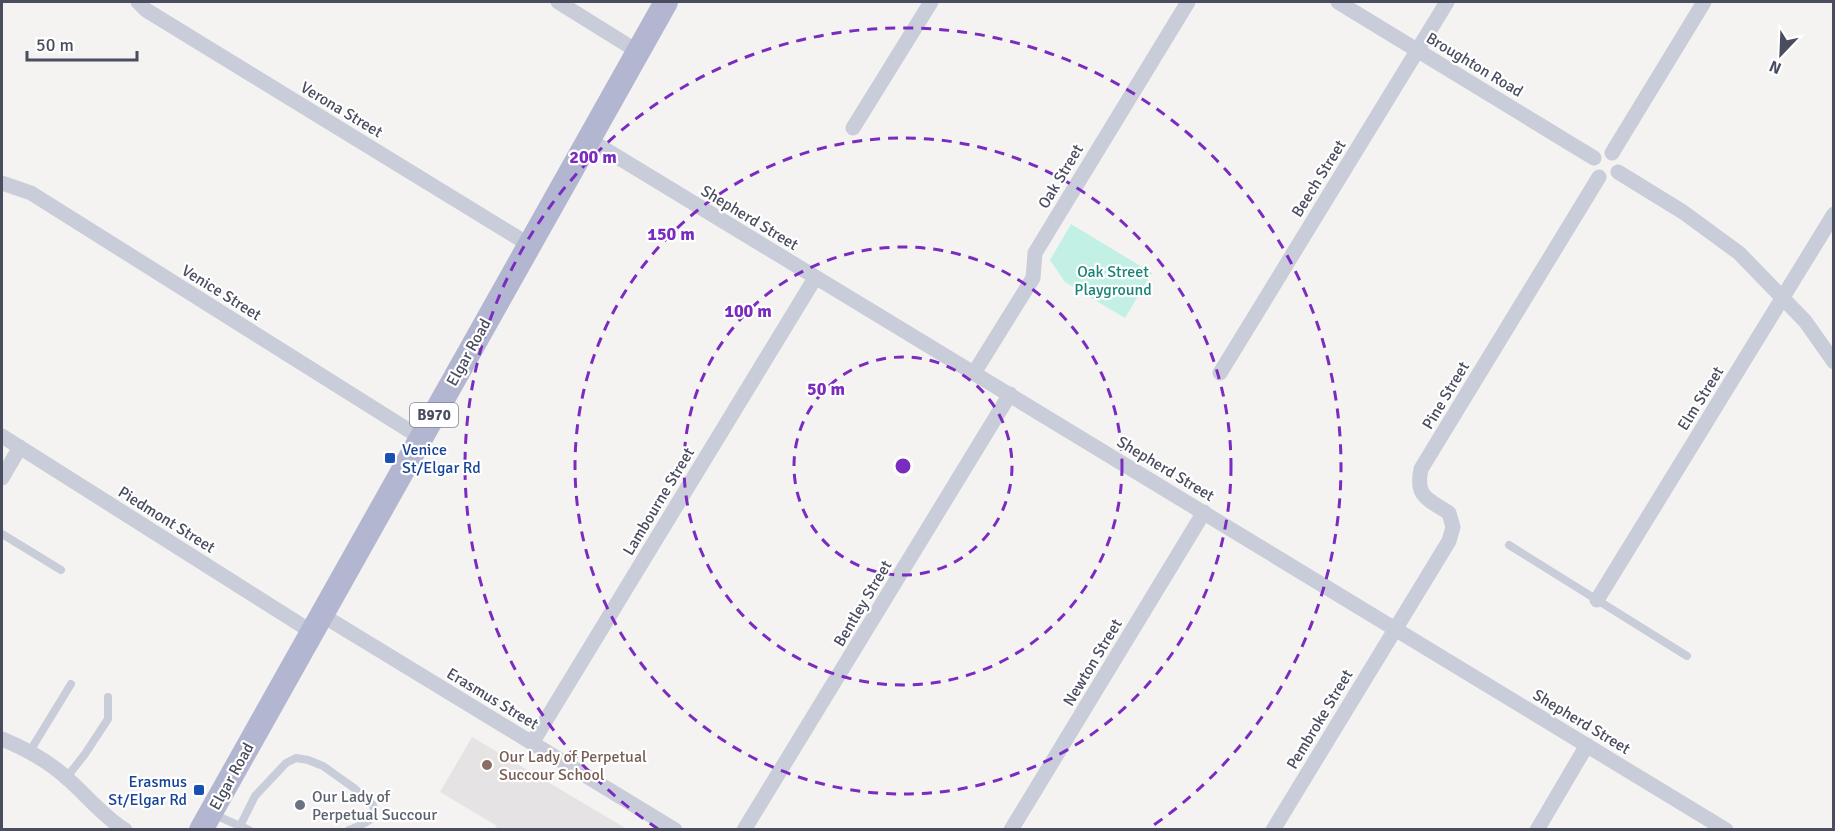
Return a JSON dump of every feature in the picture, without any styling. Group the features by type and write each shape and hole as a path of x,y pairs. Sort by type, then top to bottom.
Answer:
{"main road":[{"name":"Elgar Road","path":"206,821 528,244 666,2"}],"street":[{"name":"Verona Street","path":"138,2 146,10 528,244"},
{"path":"558,2 637,51"},
{"path":"853,128 931,2"},
{"name":"Oak Street","path":"974,373 1033,278 1035,253 1188,2"},
{"name":"Broughton Road","path":"1338,2 1594,158"},
{"name":"Beech Street","path":"1220,373 1447,2"},
{"path":"1612,153 1704,2"},
{"name":"Shepherd Street","path":"588,139 1726,830"},
{"path":"1604,151 1612,153 1619,160 1618,172 1611,178 1599,177 1592,166 1594,158 1604,151"},
{"path":"1618,172 1683,212 1739,252 1805,321 1833,362"},
{"name":"Pine Street","path":"1395,627 1449,541 1453,527 1449,513 1424,497 1418,483 1421,469 1599,177"},
{"name":"Venice Street","path":"2,183 31,193 421,438"},
{"name":"Elm Street","path":"1597,600 1833,214"},
{"name":"Lambourne Street","path":"532,743 815,278"},
{"name":"Bentley Street","path":"744,830 1010,394"},
{"name":"Piedmont Street","path":"2,436 317,624"},
{"path":"2,478 20,447"},
{"name":"Newton Street","path":"1011,830 1204,512"},
{"name":"Erasmus Street","path":"317,624 532,743 675,830"},
{"name":"Pembroke Street","path":"1273,830 1395,627"},
{"path":"2,739 30,751 67,777 125,830"},
{"path":"1537,830 1587,745"}],"lane":[{"path":"2,534 61,570"},
{"path":"1509,545 1687,656"},
{"path":"30,751 71,684"},
{"path":"67,777 108,718 108,697"},
{"path":"240,826 255,796 286,763 302,758 316,762 333,772 373,805 374,814 370,820 349,830"},
{"path":"206,821 240,826 249,830"}],"shaded area":[{"name":"Our Lady of Perpetual Succour School","path":"472,737 627,829 495,829 497,826 440,792"}],"green space":[{"name":"Oak Street Playground","path":"1071,224 1152,273 1125,318 1065,282 1050,260"}],"place":[{"name":"Venice St/Elgar Rd","path":"390,458"},
{"name":"Our Lady of Perpetual Succour School","path":"487,765"},
{"name":"Erasmus St/Elgar Rd","path":"199,790"},
{"name":"Our Lady of Perpetual Succour","path":"300,805"}]}
